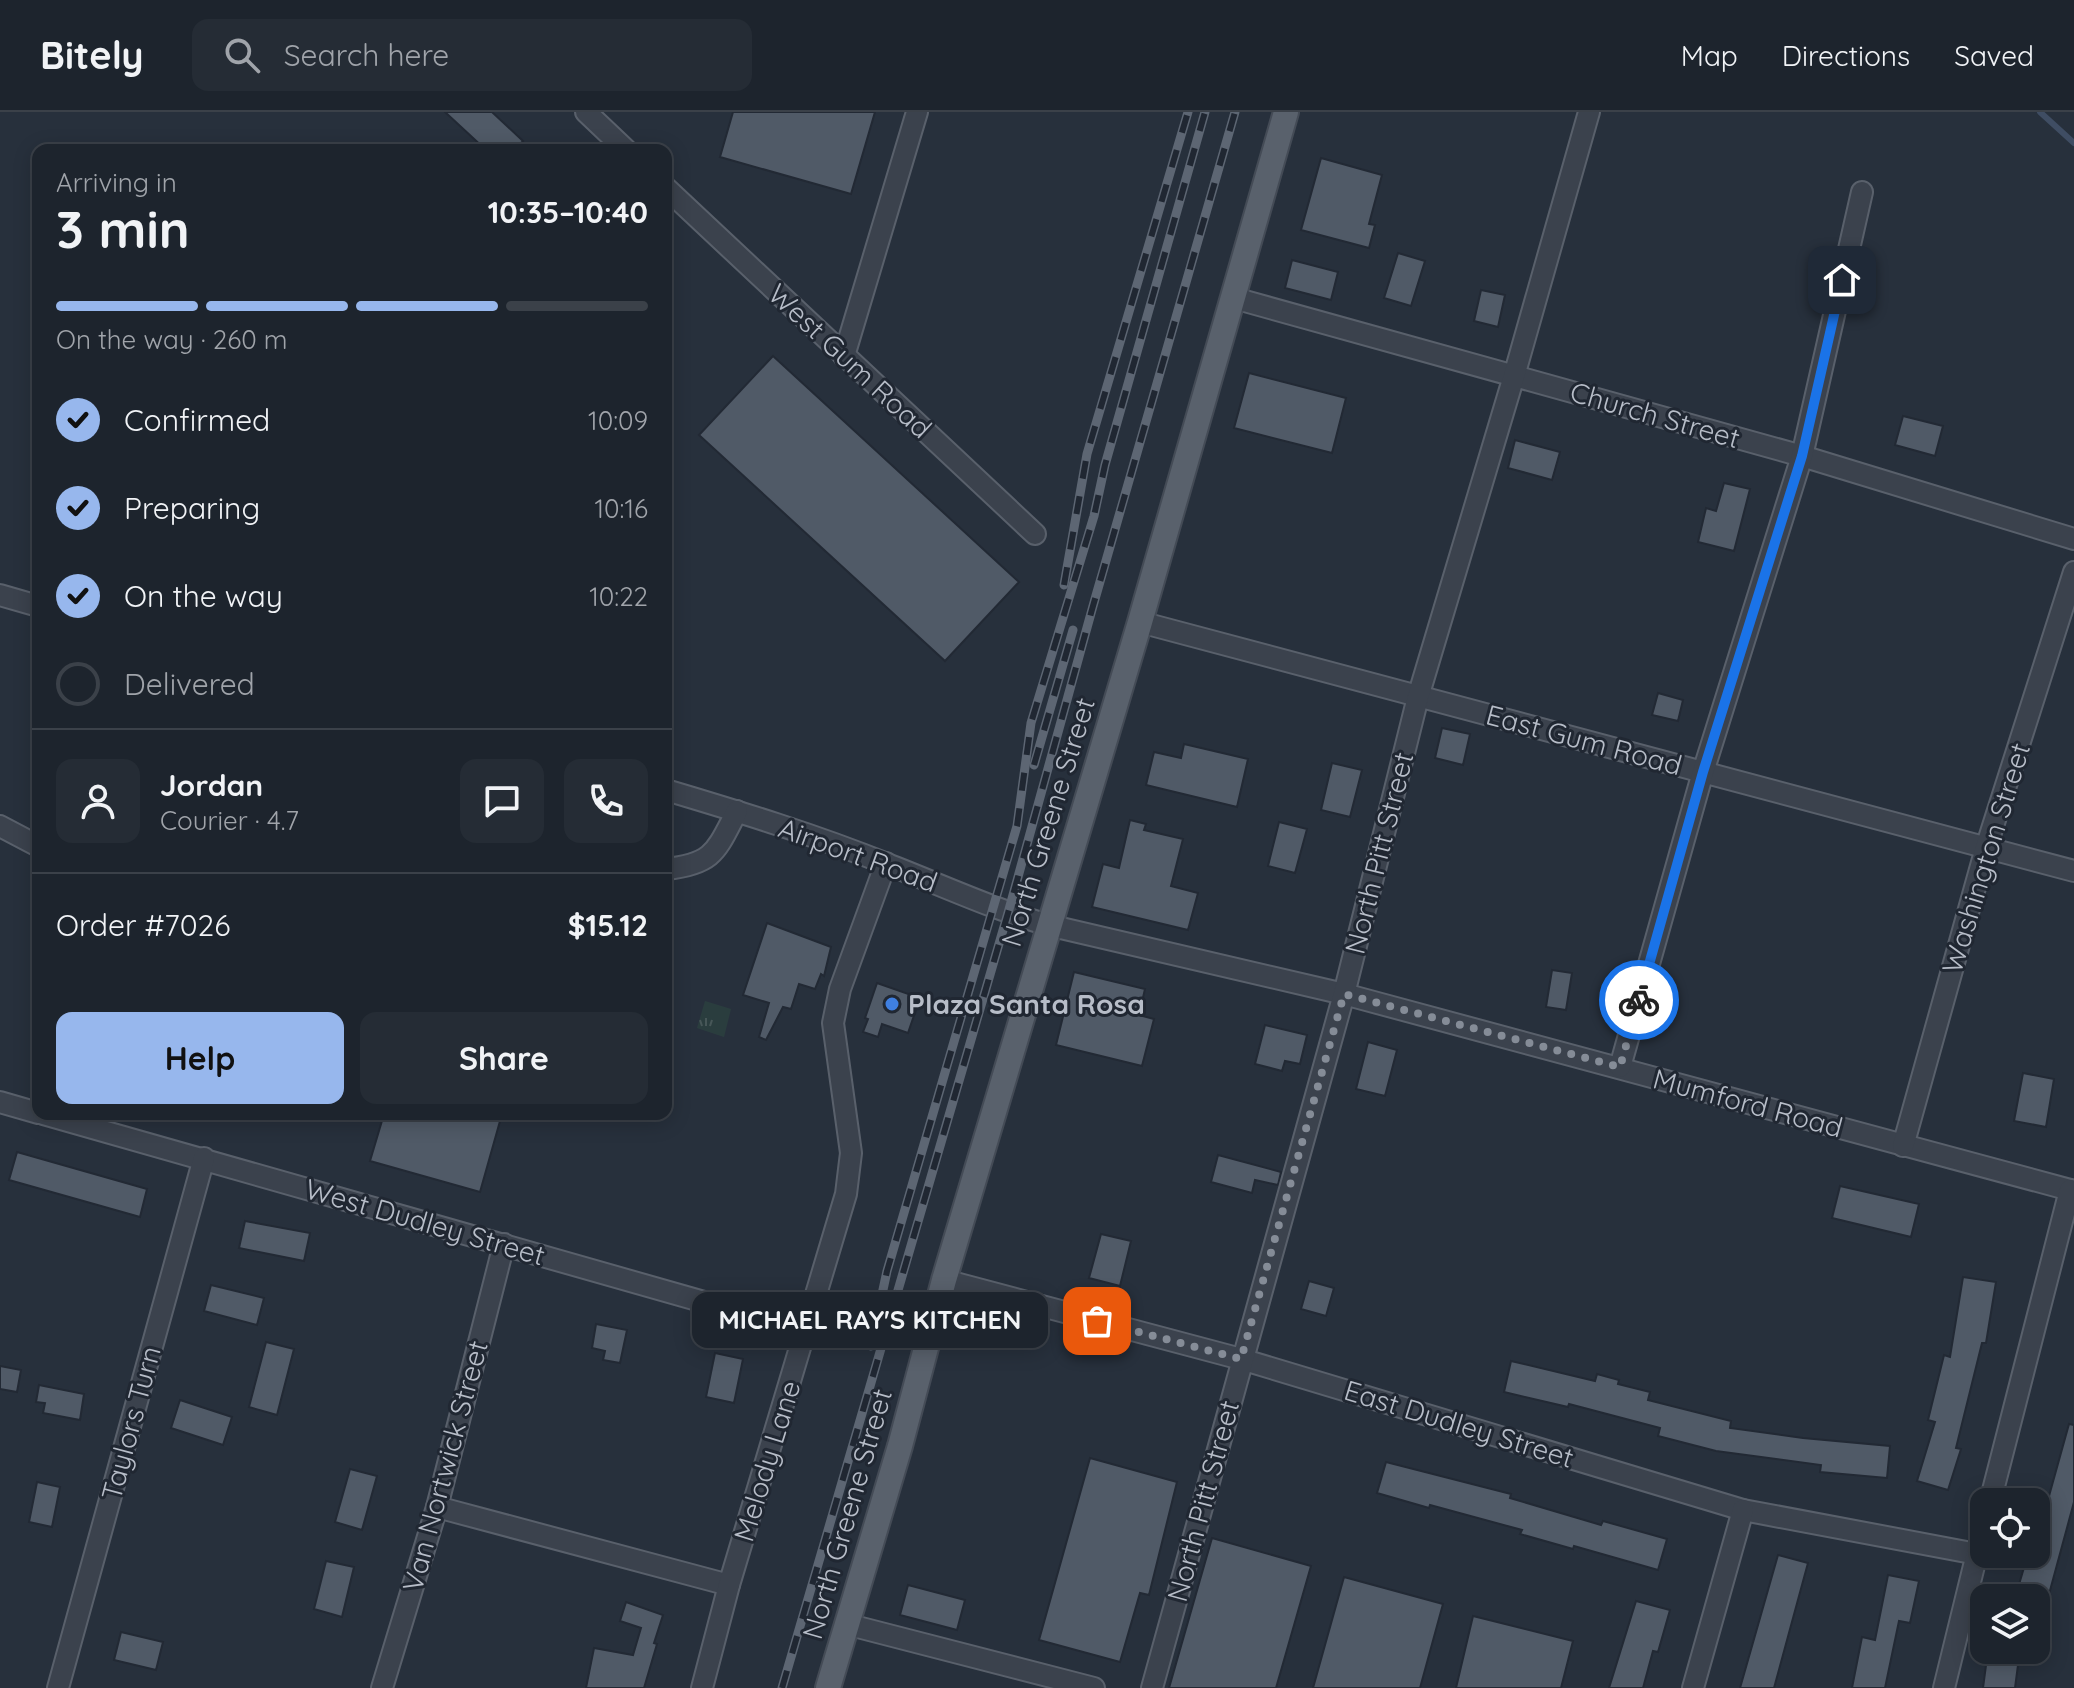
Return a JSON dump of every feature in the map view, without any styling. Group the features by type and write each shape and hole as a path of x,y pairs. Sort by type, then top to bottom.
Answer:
{"main road":[{"name":"North Greene Street","path":"828,1688 900,1446 944,1280 1140,622 1286,112"}],"street":[{"path":"586,112 620,144"},
{"path":"844,356 917,112"},
{"name":"North Pitt Street","path":"1152,1688 1344,994 1418,697 1589,112"},
{"path":"1620,1067 1703,772 1802,456 1862,192"},
{"name":"West Gum Road","path":"672,194 1035,534"},
{"name":"Church Street","path":"1234,298 1802,456 2074,539"},
{"name":"Washington Street","path":"1903,1146 1986,848 2074,572"},
{"path":"0,595 32,604"},
{"name":"East Gum Road","path":"1140,622 2074,871"},
{"name":"Airport Road","path":"672,792 886,863 1008,913 1048,925"},
{"path":"672,868 694,866 710,856 737,811"},
{"path":"0,826 32,843"},
{"name":"Melody Lane","path":"702,1688 729,1585 806,1331 850,1172 849,1132 834,1047 833,1023 836,1003 886,863"},
{"name":"Mumford Road","path":"1048,925 1344,994 2072,1190"},
{"name":"West Dudley Street","path":"0,1102 32,1111"},
{"name":"West Dudley Street","path":"66,1120 806,1331"},
{"name":"Taylors Turn","path":"58,1688 204,1158"},
{"path":"1994,1488 2072,1190"},
{"name":"Van Nortwick Street","path":"382,1688 437,1507 504,1244"},
{"name":"East Dudley Street","path":"944,1280 1241,1359 1743,1510 1970,1553"},
{"path":"437,1507 729,1585"},
{"path":"1693,1688 1743,1510"},
{"path":"1944,1688 1974,1568"},
{"path":"846,1624 1094,1688"}],"green space":[{"path":"705,1001 731,1009 724,1037 697,1028"}],"building":[{"path":"445,112 492,112 523,141 520,144 480,144"},
{"path":"733,112 875,112 851,194 720,157"},
{"path":"1321,158 1382,175 1369,224 1375,225 1369,248 1301,230"},
{"path":"1398,253 1425,261 1411,306 1384,298"},
{"path":"1292,260 1338,272 1331,300 1285,288"},
{"path":"1481,290 1505,295 1498,327 1474,321"},
{"path":"773,356 1019,582 945,661 699,435"},
{"path":"1249,373 1346,398 1332,453 1234,428"},
{"path":"1903,416 1943,426 1935,456 1895,445"},
{"path":"1515,440 1560,452 1552,480 1508,468"},
{"path":"1724,483 1750,489 1734,551 1698,542 1706,508 1716,511"},
{"path":"1658,693 1683,700 1678,721 1652,715"},
{"path":"1442,728 1470,734 1463,765 1435,758"},
{"path":"1184,744 1248,759 1237,807 1146,785 1154,752 1181,758"},
{"path":"1332,763 1362,770 1350,817 1321,810"},
{"path":"1130,820 1146,824 1144,830 1183,839 1171,886 1198,893 1188,930 1092,907 1103,864 1119,868"},
{"path":"1279,822 1307,829 1295,873 1268,866"},
{"path":"767,923 831,947 824,976 821,974 815,989 799,984 791,1009 783,1007 766,1040 759,1037 769,1003 743,995"},
{"path":"1552,970 1572,973 1566,1010 1546,1007"},
{"path":"1074,972 1145,989 1139,1015 1154,1019 1142,1066 1056,1045"},
{"path":"877,983 920,998 908,1033 882,1024 878,1037 863,1032"},
{"path":"1265,1025 1307,1035 1300,1064 1285,1061 1282,1071 1255,1064"},
{"path":"1368,1042 1397,1050 1385,1096 1356,1089"},
{"path":"2023,1073 2054,1079 2046,1127 2014,1121"},
{"path":"382,1120 500,1120 480,1192 370,1161"},
{"path":"17,1152 147,1189 140,1217 9,1180"},
{"path":"1218,1155 1281,1172 1278,1185 1255,1180 1252,1193 1211,1182"},
{"path":"1840,1186 1919,1204 1911,1237 1832,1218"},
{"path":"245,1221 310,1233 304,1261 239,1248"},
{"path":"1101,1234 1131,1241 1120,1286 1089,1278"},
{"path":"1963,1277 1996,1282 1986,1343 1982,1343 1956,1448 1961,1449 1948,1490 1917,1481 1935,1422 1928,1420 1944,1355 1950,1357"},
{"path":"1309,1281 1334,1288 1326,1316 1301,1309"},
{"path":"211,1285 264,1298 257,1325 204,1311"},
{"path":"596,1324 627,1330 620,1363 603,1360 605,1351 592,1348"},
{"path":"266,1342 294,1349 277,1415 249,1407"},
{"path":"715,1353 743,1359 734,1403 706,1397"},
{"path":"1511,1361 1595,1381 1597,1374 1619,1380 1618,1384 1650,1392 1648,1400 1731,1421 1730,1428 1890,1446 1887,1478 1820,1472 1821,1465 1716,1451 1658,1436 1660,1428 1569,1404 1568,1407 1504,1392"},
{"path":"0,1366 21,1370 17,1392 0,1389"},
{"path":"39,1385 84,1394 80,1420 43,1413 45,1403 36,1402"},
{"path":"180,1400 232,1417 223,1445 171,1428"},
{"path":"2069,1424 2074,1425 2074,1502 2050,1591 2050,1584 2019,1584 2024,1568 2050,1568 2050,1492"},
{"path":"1090,1458 1177,1482 1149,1595 1140,1593 1120,1662 1039,1640"},
{"path":"1386,1462 1511,1494 1510,1498 1601,1525 1603,1521 1667,1539 1658,1570 1520,1534 1522,1530 1377,1493"},
{"path":"350,1469 377,1476 362,1530 335,1522"},
{"path":"37,1482 60,1487 52,1527 29,1522"},
{"path":"1212,1538 1311,1566 1276,1688 1169,1688"},
{"path":"1778,1555 1808,1563 1774,1688 1740,1688"},
{"path":"326,1561 354,1567 342,1617 314,1609"},
{"path":"1888,1575 1919,1581 1910,1623 1899,1621 1885,1688 1852,1688 1862,1637 1875,1640"},
{"path":"1344,1577 1443,1604 1420,1688 1313,1688"},
{"path":"908,1585 965,1600 957,1630 900,1615"},
{"path":"1636,1601 1670,1610 1658,1652 1653,1651 1643,1688 1609,1688"},
{"path":"626,1602 663,1615 644,1688 586,1688 594,1648 633,1655 641,1628 620,1621"},
{"path":"1473,1616 1573,1641 1561,1688 1456,1688"},
{"path":"121,1632 163,1642 156,1670 114,1660"},
{"path":"1986,1664 2018,1664 2015,1688 1983,1688"}],"waterway":[{"path":"2040,112 2074,143"}],"railway":[{"path":"1064,585 1087,454 1188,112"},
{"path":"871,1346 887,1271 1017,826 1031,723 1094,516 1105,465 1205,112"},
{"path":"782,1688 1008,913 1235,112"},
{"path":"1034,765 1073,630"}],"way so far":[{"path":"1097,1321 1241,1359 1344,994 1620,1067 1639,1000"}],"place":[{"name":"Plaza Santa Rosa","path":"892,1004"},
{"name":"MICHAEL RAY'S KITCHEN","path":"1097,1321"}],"route":[{"path":"1639,1000 1703,772 1802,456 1842,280"}]}
